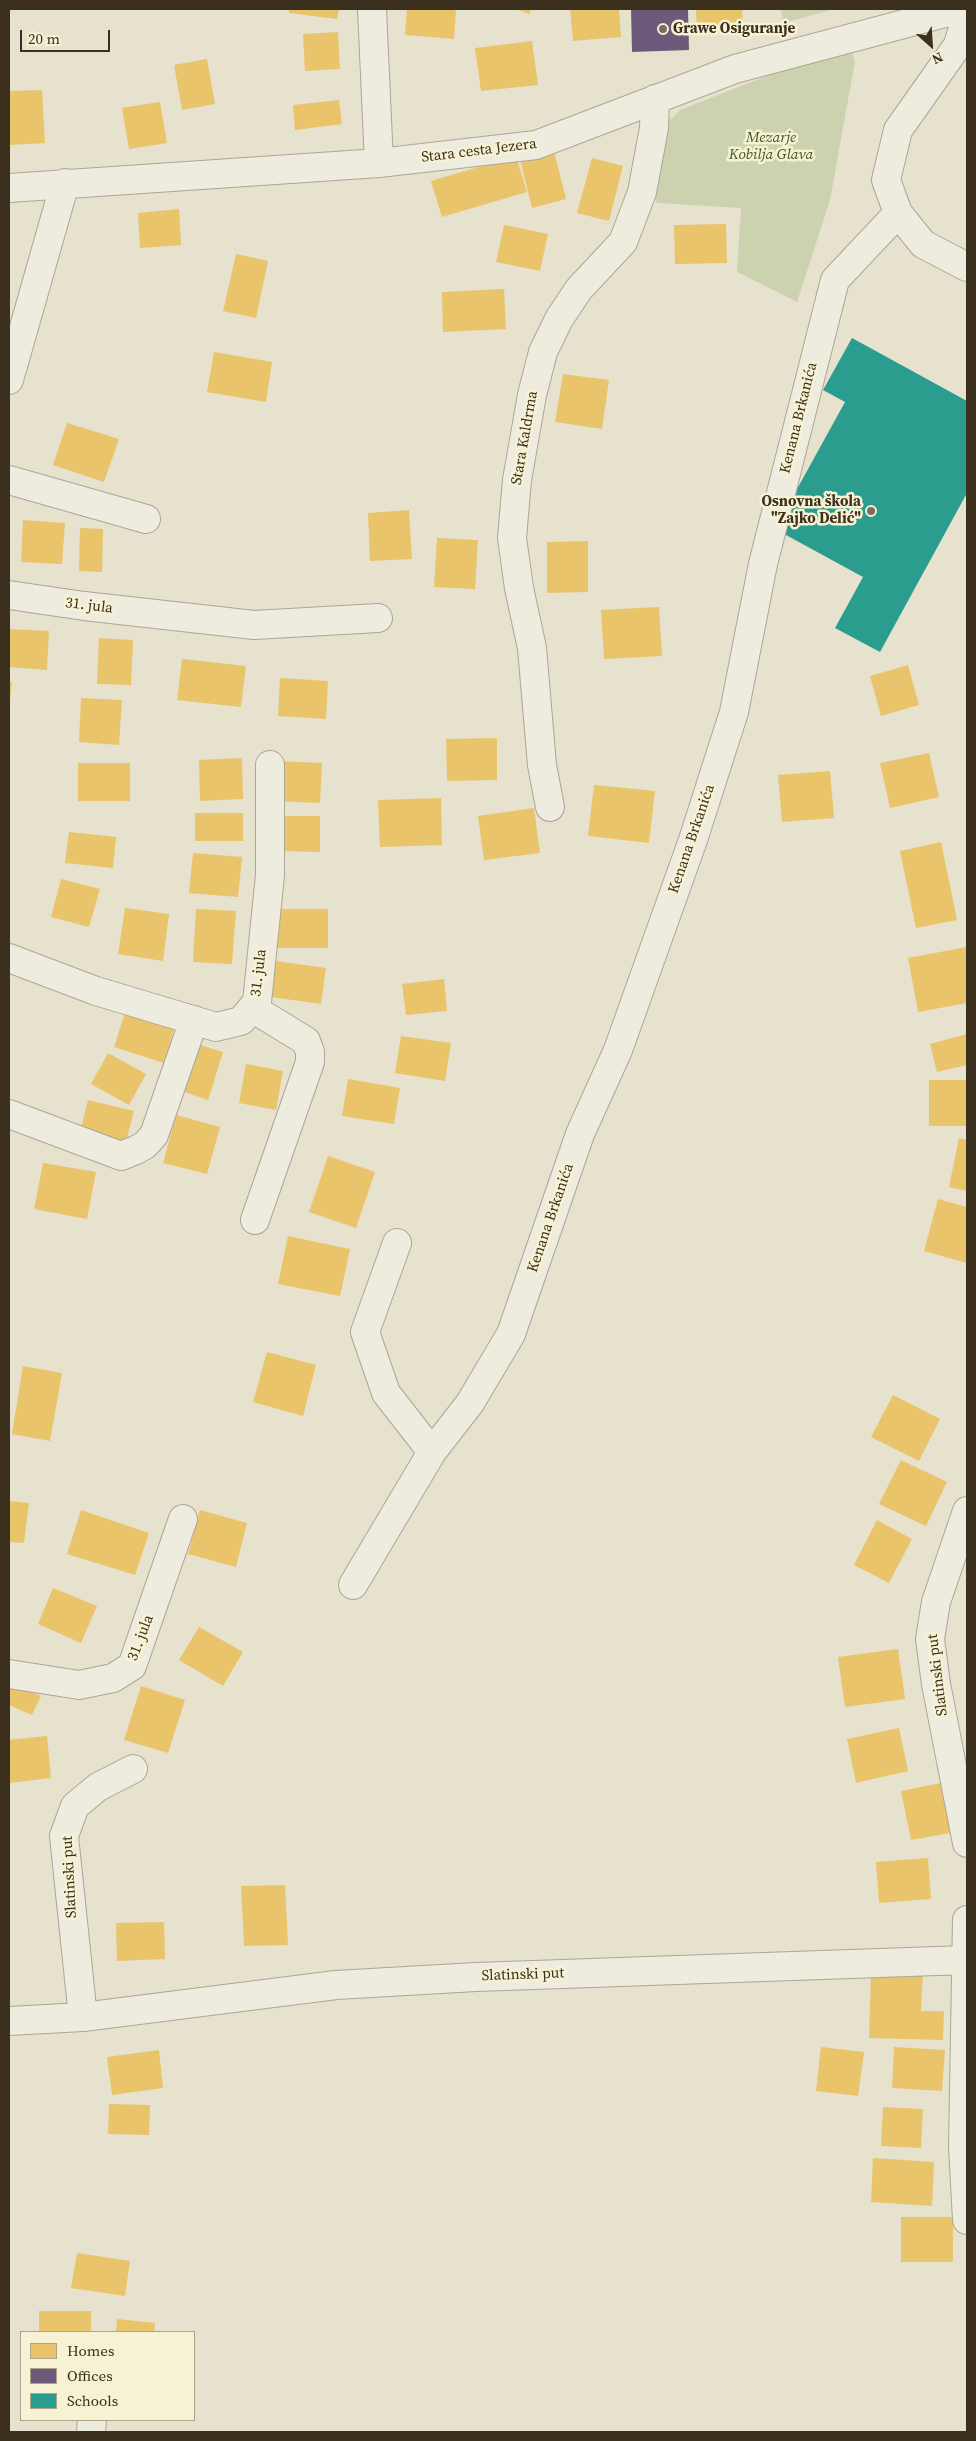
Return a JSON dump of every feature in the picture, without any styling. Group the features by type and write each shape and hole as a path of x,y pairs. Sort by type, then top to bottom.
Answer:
{"street":[{"path":"372,9 379,163"},
{"name":"Stara cesta Jezera","path":"9,188 379,163 536,145 735,70 960,9"},
{"path":"967,14 958,45 898,130 886,180 898,213 923,244 967,267"},
{"name":"Stara Kaldrma","path":"550,807 542,765 532,648 519,588 512,538 517,480 532,395 543,352 559,319 579,289 623,242 642,192 654,128 655,99"},
{"path":"9,380 65,183"},
{"name":"Kenana Brkanića","path":"352,1585 432,1452 470,1403 511,1334 580,1134 618,1050 693,840 734,712 763,564 836,280 898,213"},
{"path":"9,480 146,519"},
{"name":"31. jula","path":"9,595 84,606 254,625 378,618"},
{"name":"31. jula","path":"9,958 96,991 216,1027 241,1021 257,1002 270,875 270,764"},
{"path":"252,1008 306,1040 310,1052 310,1062 255,1220"},
{"path":"9,1114 121,1156 136,1150 145,1145 154,1135 194,1020"},
{"path":"397,1243 365,1332 386,1394 432,1452"},
{"name":"Slatinski put","path":"967,1511 936,1602 930,1639 936,1684 967,1843"},
{"name":"31. jula","path":"9,1674 79,1685 112,1678 132,1666 183,1519"},
{"name":"Slatinski put","path":"83,2017 64,1836 75,1806 98,1787 133,1769"},
{"path":"967,1920 963,2147 967,2220"},
{"name":"Slatinski put","path":"9,2021 83,2017 336,1985 476,1977 966,1960"}],"green space":[{"path":"781,9 834,9 783,23"},
{"name":"Mezarje Kobilja Glava","path":"848,44 855,61 830,200 797,302 737,272 741,208 657,203 653,195 656,159 669,121 680,110"}],"building: Homes":[{"path":"289,9 339,9 337,19 289,13"},
{"path":"407,9 456,9 454,39 405,35"},
{"path":"516,9 531,9 529,14"},
{"path":"570,9 619,9 621,37 573,41"},
{"path":"696,9 742,9 743,32 697,33"},
{"path":"338,32 340,69 305,71 303,34"},
{"path":"532,41 538,85 481,91 475,48"},
{"path":"207,59 215,104 182,110 174,65"},
{"path":"42,90 45,143 9,145 9,91"},
{"path":"339,100 342,124 295,130 293,105"},
{"path":"160,102 167,143 129,149 122,108"},
{"path":"553,147 566,199 532,208 519,155"},
{"path":"516,156 527,192 442,217 431,181"},
{"path":"592,158 623,166 609,221 577,213"},
{"path":"179,209 181,245 140,248 138,213"},
{"path":"726,224 727,263 675,264 674,225"},
{"path":"504,225 548,234 540,271 496,262"},
{"path":"236,254 268,261 256,318 223,311"},
{"path":"504,289 506,329 443,332 442,292"},
{"path":"214,352 272,362 266,402 207,392"},
{"path":"563,374 609,380 602,429 555,422"},
{"path":"67,423 119,439 104,482 53,465"},
{"path":"409,510 412,559 370,561 368,513"},
{"path":"23,520 65,523 62,564 21,562"},
{"path":"80,528 103,529 102,572 79,571"},
{"path":"437,538 478,540 475,589 434,587"},
{"path":"588,541 588,592 547,593 547,542"},
{"path":"659,607 662,656 604,659 601,610"},
{"path":"9,629 49,631 47,670 9,667"},
{"path":"99,638 133,640 131,685 97,684"},
{"path":"182,659 246,666 241,707 177,700"},
{"path":"908,665 919,705 881,716 870,676"},
{"path":"280,678 328,681 326,719 278,716"},
{"path":"9,681 12,682 10,699 9,698"},
{"path":"81,698 122,700 119,745 79,742"},
{"path":"497,738 497,780 447,781 446,739"},
{"path":"929,753 939,797 890,808 880,763"},
{"path":"242,758 243,799 200,801 199,760"},
{"path":"276,761 322,763 320,803 274,801"},
{"path":"78,763 130,763 130,801 78,801"},
{"path":"830,771 834,818 782,822 778,775"},
{"path":"594,785 655,791 649,843 588,836"},
{"path":"441,798 442,845 380,847 378,800"},
{"path":"534,808 540,853 484,860 478,816"},
{"path":"195,813 243,813 243,841 195,841"},
{"path":"279,816 320,816 320,852 279,851"},
{"path":"69,832 116,837 113,868 65,863"},
{"path":"941,842 957,920 916,928 900,851"},
{"path":"193,853 242,857 238,897 189,893"},
{"path":"61,879 100,889 89,927 51,917"},
{"path":"125,908 169,914 163,961 118,954"},
{"path":"196,909 236,911 232,964 193,962"},
{"path":"277,909 328,909 328,948 277,948"},
{"path":"967,947 967,1003 918,1012 908,958"},
{"path":"276,961 326,968 321,1004 271,997"},
{"path":"444,979 447,1011 406,1015 402,984"},
{"path":"125,1013 174,1029 164,1063 114,1047"},
{"path":"967,1034 967,1065 937,1072 930,1044"},
{"path":"401,1036 451,1043 445,1081 395,1073"},
{"path":"193,1043 223,1052 208,1100 179,1090"},
{"path":"108,1053 146,1074 129,1105 91,1084"},
{"path":"246,1064 283,1071 276,1110 239,1103"},
{"path":"348,1079 400,1088 394,1124 342,1116"},
{"path":"929,1080 967,1080 967,1126 929,1126"},
{"path":"88,1100 134,1111 125,1145 80,1133"},
{"path":"176,1115 220,1127 207,1174 163,1163"},
{"path":"959,1138 967,1140 967,1191 949,1187"},
{"path":"328,1156 375,1172 356,1228 309,1212"},
{"path":"43,1163 96,1172 87,1219 34,1209"},
{"path":"938,1199 967,1207 967,1263 924,1251"},
{"path":"288,1236 350,1249 340,1296 278,1284"},
{"path":"267,1352 316,1365 303,1416 253,1402"},
{"path":"23,1366 62,1373 50,1441 12,1434"},
{"path":"893,1395 940,1419 919,1461 871,1437"},
{"path":"901,1460 947,1482 926,1526 879,1504"},
{"path":"9,1501 29,1503 24,1543 9,1542"},
{"path":"81,1510 149,1533 135,1575 67,1554"},
{"path":"200,1510 247,1523 236,1567 188,1554"},
{"path":"877,1520 912,1539 889,1583 854,1565"},
{"path":"53,1588 97,1606 81,1643 38,1624"},
{"path":"199,1627 243,1652 223,1686 179,1660"},
{"path":"898,1649 905,1699 845,1707 838,1657"},
{"path":"9,1682 41,1696 32,1715 9,1705"},
{"path":"141,1686 185,1700 168,1753 124,1740"},
{"path":"899,1728 908,1771 856,1783 847,1739"},
{"path":"47,1736 51,1778 9,1783 9,1740"},
{"path":"946,1782 956,1832 911,1840 901,1791"},
{"path":"928,1858 931,1899 879,1903 876,1862"},
{"path":"285,1885 288,1945 244,1946 241,1886"},
{"path":"164,1922 165,1959 117,1961 116,1923"},
{"path":"871,1970 923,1972 921,2011 944,2011 943,2040 869,2038"},
{"path":"821,2047 864,2052 858,2096 816,2091"},
{"path":"894,2047 945,2050 942,2091 892,2088"},
{"path":"159,2050 163,2088 112,2095 107,2057"},
{"path":"109,2104 150,2105 149,2135 108,2134"},
{"path":"883,2107 923,2109 921,2148 881,2146"},
{"path":"873,2158 934,2162 932,2206 871,2202"},
{"path":"901,2217 953,2217 953,2262 901,2262"},
{"path":"77,2253 130,2261 125,2296 71,2288"},
{"path":"39,2311 91,2311 91,2331 39,2331"},
{"path":"117,2319 155,2323 154,2331 116,2331"}],"building: Offices":[{"path":"631,9 688,9 689,50 632,52"}],"building: Schools":[{"name":"Osnovna škola \"Zajko Delić\"","path":"852,338 967,401 967,493 880,652 835,628 863,577 775,529 845,402 823,390"}],"place":[{"name":"Grawe Osiguranje","path":"663,29"},
{"name":"Osnovna škola \"Zajko Delić\"","path":"871,511"}]}
